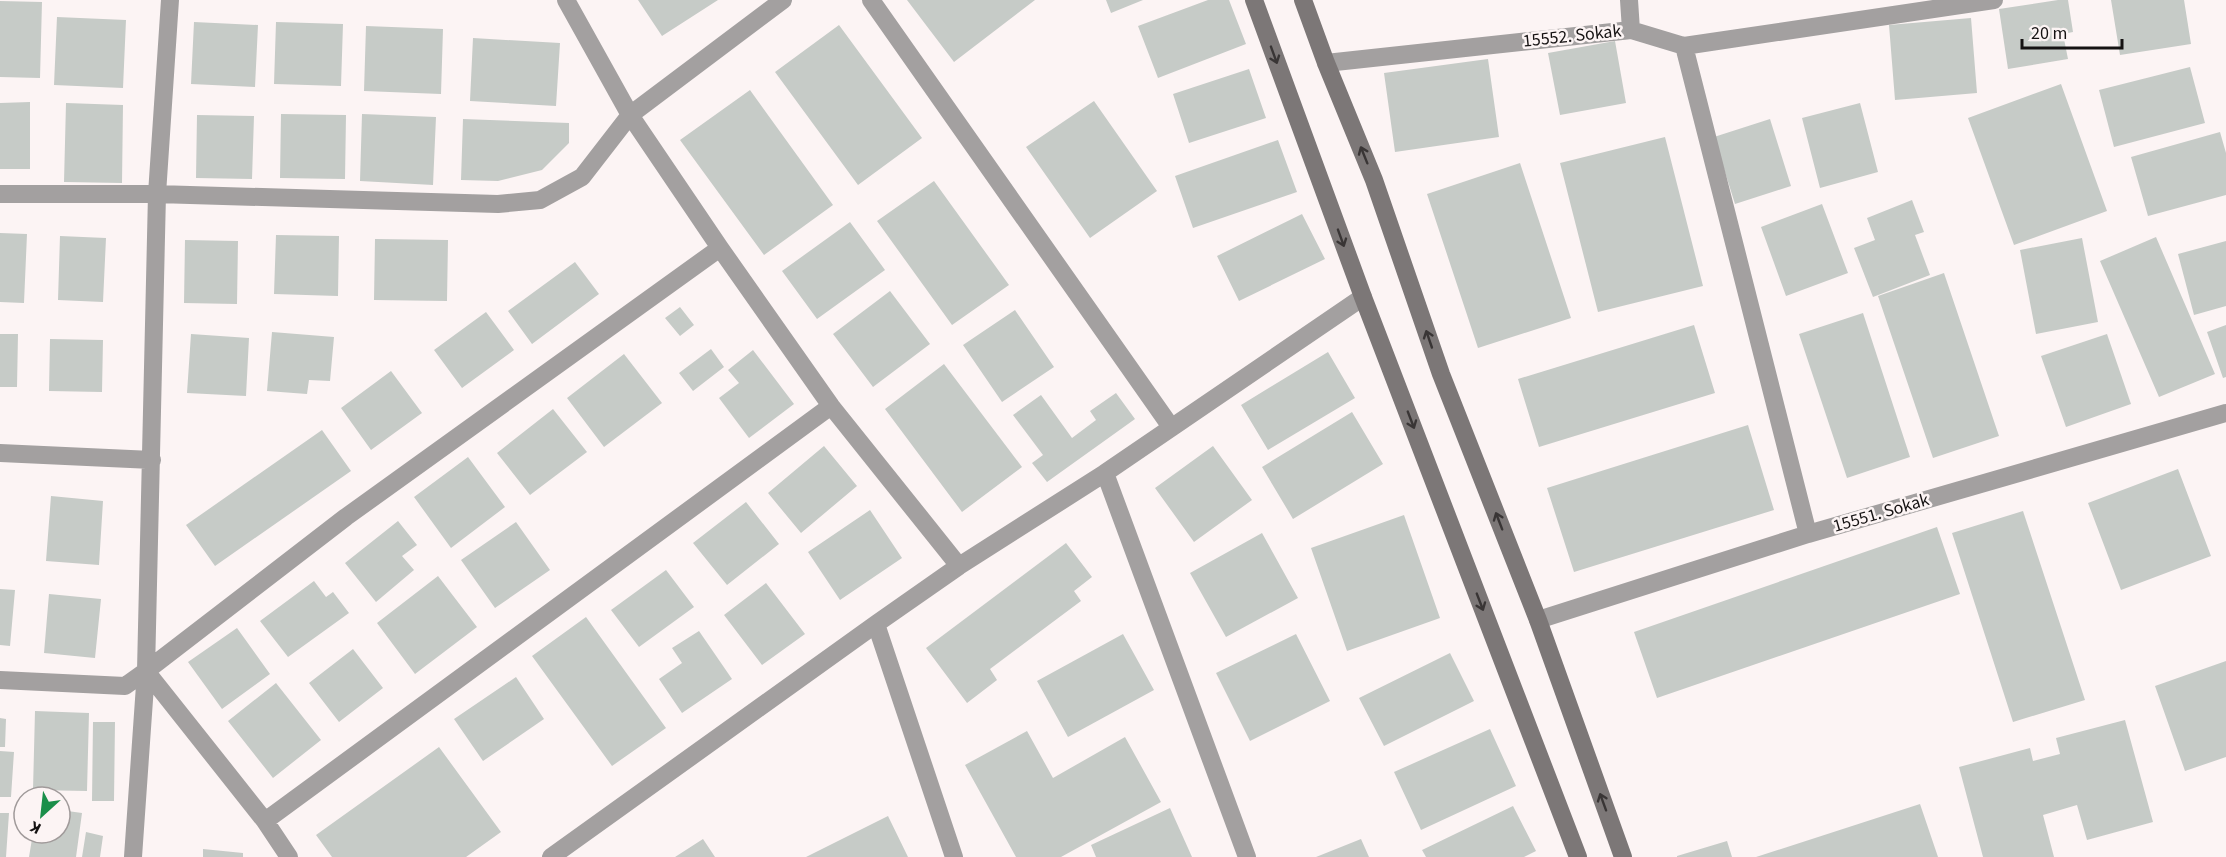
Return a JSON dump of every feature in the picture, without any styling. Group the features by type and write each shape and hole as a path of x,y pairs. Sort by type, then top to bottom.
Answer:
{"main road":[{"path":"1254,0 1363,297 1578,857"},
{"path":"1303,0 1374,180 1441,374 1538,620 1623,857"}],"street":[{"path":"133,857 146,671 157,194 170,0"},
{"path":"566,0 630,115 720,249 831,406 959,566"},
{"path":"0,194 157,194 498,204 540,200 582,177 630,115 783,0"},
{"path":"871,0 1171,427"},
{"path":"1629,0 1631,30"},
{"name":"15552. Sokak","path":"1326,63 1631,30 1684,46 1994,0"},
{"path":"1684,46 1808,534"},
{"path":"0,680 125,686 346,517 720,249"},
{"path":"551,857 959,566 1105,473 1363,297"},
{"path":"266,821 831,406"},
{"name":"15551. Sokak","path":"1538,620 1808,534 2226,413"},
{"path":"0,453 152,460"},
{"path":"1105,473 1247,857"},
{"path":"876,624 954,857"},
{"path":"146,671 266,821 289,857"}],"building":[{"path":"638,0 718,0 662,36"},
{"path":"907,0 1035,0 954,62"},
{"path":"1106,0 1143,0 1111,13"},
{"path":"1208,0 1229,0 1246,44 1158,78 1138,26"},
{"path":"2068,0 2073,32 2063,34 2068,59 2008,69 1999,9"},
{"path":"2111,0 2184,0 2191,44 2120,55"},
{"path":"0,1 42,2 40,78 0,77"},
{"path":"57,17 126,20 123,88 54,85"},
{"path":"1971,18 1977,93 1895,100 1889,25"},
{"path":"194,22 258,25 255,87 191,84"},
{"path":"276,22 343,24 341,86 274,84"},
{"path":"839,25 922,138 858,185 775,72"},
{"path":"366,26 443,29 441,94 364,91"},
{"path":"473,38 560,43 556,106 470,101"},
{"path":"1615,41 1626,103 1560,115 1548,53"},
{"path":"1488,59 1499,137 1395,152 1384,73"},
{"path":"2190,67 2205,123 2114,147 2099,90"},
{"path":"1249,69 1266,118 1189,143 1173,94"},
{"path":"2061,84 2107,211 2014,245 1968,118"},
{"path":"750,90 833,205 764,255 680,140"},
{"path":"1094,101 1157,191 1090,238 1026,147"},
{"path":"30,102 30,169 0,169 0,103"},
{"path":"66,103 123,105 122,183 64,182"},
{"path":"1860,103 1878,172 1820,188 1802,118"},
{"path":"281,114 346,115 345,179 280,178"},
{"path":"362,114 436,117 433,185 360,181"},
{"path":"197,115 254,116 252,179 196,178"},
{"path":"463,119 569,123 569,143 542,170 498,181 461,180"},
{"path":"1770,119 1791,186 1735,204 1714,137"},
{"path":"2220,132 2226,153 2226,195 2148,216 2131,157"},
{"path":"1665,137 1703,286 1598,312 1560,163"},
{"path":"1278,140 1297,192 1193,228 1175,176"},
{"path":"1520,163 1571,318 1478,348 1427,194"},
{"path":"934,181 1009,285 952,325 877,221"},
{"path":"1912,200 1924,232 1915,235 1930,275 1873,297 1854,248 1875,240 1867,218"},
{"path":"1822,204 1848,273 1786,296 1761,227"},
{"path":"1302,214 1325,259 1239,301 1217,256"},
{"path":"850,222 885,270 817,319 782,271"},
{"path":"0,233 27,234 24,303 0,302"},
{"path":"276,235 339,236 338,296 274,294"},
{"path":"60,236 106,238 103,302 58,300"},
{"path":"2156,237 2215,374 2159,397 2100,261"},
{"path":"2082,238 2098,322 2036,334 2020,250"},
{"path":"375,239 448,240 447,301 374,300"},
{"path":"185,240 238,241 237,304 184,303"},
{"path":"2226,241 2226,306 2194,315 2178,254"},
{"path":"575,262 599,294 532,344 508,311"},
{"path":"1944,273 1999,436 1933,458 1878,296"},
{"path":"890,291 930,344 873,387 833,334"},
{"path":"680,307 694,325 680,336 665,318"},
{"path":"1015,310 1054,367 1002,402 963,345"},
{"path":"486,312 514,350 462,388 434,350"},
{"path":"1863,313 1910,457 1847,478 1799,334"},
{"path":"1694,325 1715,393 1539,447 1518,379"},
{"path":"2226,325 2226,377 2223,378 2207,332"},
{"path":"272,332 334,337 330,381 309,380 307,394 267,391"},
{"path":"0,334 18,334 17,387 0,387"},
{"path":"191,334 249,338 246,396 187,393"},
{"path":"2107,334 2131,404 2066,427 2041,356"},
{"path":"50,339 103,340 102,392 49,391"},
{"path":"711,349 724,367 693,391 679,373"},
{"path":"753,350 794,404 749,438 719,398 739,383 728,370"},
{"path":"1328,352 1355,398 1268,450 1241,405"},
{"path":"624,354 662,403 604,447 567,398"},
{"path":"944,364 1022,467 962,512 885,409"},
{"path":"391,371 422,413 371,450 341,408"},
{"path":"1116,393 1135,419 1047,482 1032,463 1043,455 1013,415 1041,395 1072,438 1096,420 1090,411"},
{"path":"553,409 587,452 530,495 497,453"},
{"path":"1352,412 1383,464 1293,519 1262,467"},
{"path":"1748,425 1774,510 1574,572 1547,488"},
{"path":"322,430 351,471 215,566 186,525"},
{"path":"824,446 857,486 801,533 768,493"},
{"path":"1213,446 1252,500 1194,542 1155,488"},
{"path":"468,457 505,507 451,548 414,497"},
{"path":"2178,469 2211,556 2121,590 2088,503"},
{"path":"51,496 103,501 99,565 46,561"},
{"path":"746,502 779,544 727,585 693,543"},
{"path":"870,510 902,558 840,600 808,552"},
{"path":"2023,511 2085,700 2013,722 1952,533"},
{"path":"1404,515 1440,618 1347,651 1311,548"},
{"path":"398,521 417,545 402,556 414,570 376,602 345,563"},
{"path":"516,522 550,570 495,608 461,560"},
{"path":"1937,527 1960,594 1657,698 1634,632"},
{"path":"1262,533 1298,598 1226,637 1190,573"},
{"path":"1066,543 1092,577 1074,591 1081,601 990,669 997,680 967,703 926,648"},
{"path":"666,570 694,607 639,647 611,610"},
{"path":"438,576 477,627 415,674 377,623"},
{"path":"314,581 326,597 333,592 349,613 288,657 260,621"},
{"path":"766,583 805,634 762,665 724,615"},
{"path":"0,589 15,590 10,646 0,645"},
{"path":"49,594 101,599 95,658 44,653"},
{"path":"586,617 666,728 612,766 532,656"},
{"path":"237,628 270,674 222,709 188,662"},
{"path":"699,631 732,679 682,713 659,679 682,663 672,648"},
{"path":"1123,634 1154,690 1068,737 1037,681"},
{"path":"1296,634 1330,701 1250,741 1216,673"},
{"path":"353,649 383,688 339,722 309,683"},
{"path":"1450,653 1474,701 1384,746 1359,698"},
{"path":"2226,661 2226,757 2185,771 2155,686"},
{"path":"516,677 544,719 483,761 454,719"},
{"path":"276,683 321,740 273,778 228,721"},
{"path":"35,711 89,713 87,791 72,791 72,785 33,785"},
{"path":"0,718 6,719 5,747 0,747"},
{"path":"2125,720 2153,822 2087,840 2077,805 2043,815 2054,857 1983,857 1959,767 2030,748 2033,761 2060,754 2056,738"},
{"path":"93,722 115,722 114,801 92,801"},
{"path":"1490,729 1516,786 1421,830 1394,772"},
{"path":"1027,731 1053,778 1125,737 1161,802 1061,857 1016,857 965,765"},
{"path":"439,747 501,832 466,857 332,857 316,835"},
{"path":"0,751 14,752 11,797 0,797"},
{"path":"1920,804 1938,857 1756,857"},
{"path":"1513,806 1536,851 1524,857 1426,857 1422,850"},
{"path":"1170,808 1192,857 1096,857 1091,845"},
{"path":"72,812 82,813 76,857 29,857 31,845 72,845"},
{"path":"0,813 9,813 6,857 0,857"},
{"path":"888,816 908,857 806,857"},
{"path":"86,832 103,836 100,857 82,857"},
{"path":"703,839 715,857 675,857"},
{"path":"1361,839 1369,857 1316,857"},
{"path":"1727,841 1732,857 1677,857 1677,856"},
{"path":"203,849 243,853 243,857 203,857"}]}
